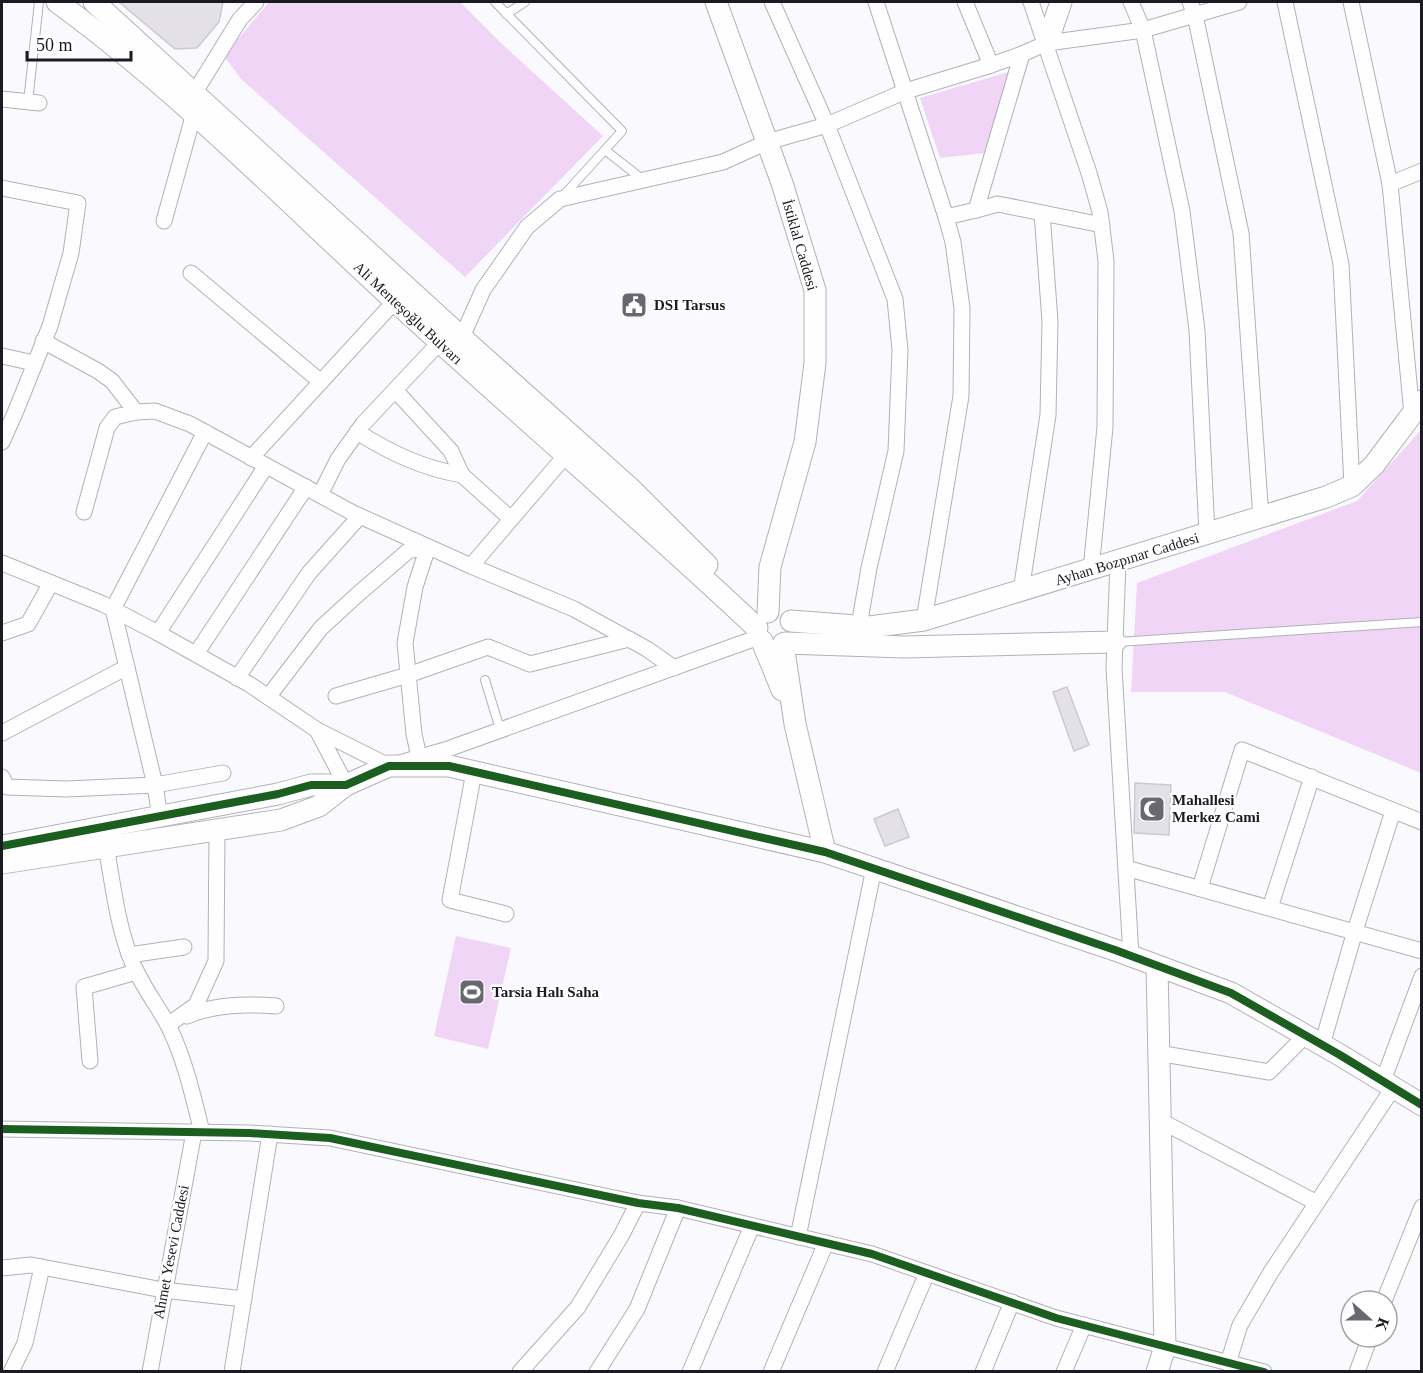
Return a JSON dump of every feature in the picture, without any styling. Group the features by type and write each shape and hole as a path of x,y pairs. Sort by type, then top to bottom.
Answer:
{"street":[{"name":"Ali Menteşoğlu Bulvarı","path":"57,2 194,103 462,337 630,488 761,627"},
{"name":"Ali Menteşoğlu Bulvarı","path":"94,2 395,301 761,627"},
{"path":"164,221 194,103 240,19 256,2"},
{"name":"İstiklal Caddesi","path":"716,2 782,183 815,290 815,363 805,442 770,567 761,627"},
{"path":"772,2 827,125 895,299 900,350 896,451 869,568 859,626"},
{"path":"876,2 946,217 953,242 962,308 961,396 924,620 894,647"},
{"path":"965,2 991,65"},
{"path":"1031,2 1047,43 1089,173 1102,225 1106,261 1105,427 1091,570"},
{"path":"1047,43 1061,2"},
{"path":"1131,2 1143,30 1182,211 1197,330 1207,534"},
{"path":"196,654 357,432 440,342 462,337 483,290 527,227 560,200 642,179 723,162 767,142 827,125 906,91 991,65 1047,43 1143,30 1192,8 1239,2"},
{"path":"1285,2 1341,264 1352,486"},
{"path":"1351,2 1390,184 1417,407"},
{"path":"1192,8 1241,233 1261,518"},
{"path":"976,210 1023,54"},
{"path":"2,99 33,102"},
{"path":"1390,184 1422,171"},
{"path":"2,188 78,203 71,253 43,341 2,442"},
{"path":"946,217 998,204 1102,225"},
{"path":"1021,591 1048,415 1050,321 1042,213"},
{"path":"191,273 321,382"},
{"path":"251,458 395,301"},
{"path":"43,341 112,381 136,412"},
{"path":"2,356 34,363"},
{"path":"395,390 451,451 462,475 511,519"},
{"name":"Ayhan Bozpınar Caddesi","path":"761,627 781,612 791,621 869,627 924,620 1326,497 1352,486 1374,465 1417,407"},
{"path":"84,512 107,428 115,417 136,412 155,411 190,424 360,516 574,609 674,668"},
{"path":"160,817 155,785 113,609 205,432"},
{"path":"357,432 388,452 441,471 462,475"},
{"path":"471,566 566,455"},
{"path":"158,633 266,466"},
{"path":"237,678 309,573 360,516"},
{"path":"419,757 405,643 415,587 428,547"},
{"path":"268,697 321,628 408,550 428,547"},
{"path":"1118,562 1114,668 1131,956"},
{"path":"2,563 113,609 237,678 317,730 389,766 449,766 825,852 874,868 1131,956 1231,993 1422,1105"},
{"path":"2,633 28,624 51,583"},
{"path":"791,621 791,634 784,643 795,724 825,852"},
{"path":"761,627 774,646 784,643 894,647 1114,642"},
{"path":"2,863 281,820 319,806 346,785 389,766 674,668 761,627"},
{"path":"761,627 795,724"},
{"path":"336,696 408,675 488,647 531,664 628,639"},
{"path":"2,733 127,667"},
{"path":"317,730 346,785"},
{"path":"1200,888 1242,750 1422,822"},
{"path":"474,772 450,900 506,914"},
{"path":"2,777 7,787 66,789 155,785 223,773"},
{"path":"1270,908 1312,777"},
{"path":"2,846 278,794 311,785 346,785"},
{"path":"1158,1053 1269,1072 1314,1040 1355,931 1393,811"},
{"path":"168,1025 196,1005 216,961 217,830"},
{"path":"106,847 129,955 136,972 168,1025 183,1060 198,1132"},
{"path":"798,1237 874,868"},
{"path":"1126,868 1422,951"},
{"path":"129,955 184,947"},
{"path":"1157,966 1165,1347 1157,1371"},
{"path":"90,1061 84,987 136,972"},
{"path":"1228,1363 1240,1325 1388,1085 1422,976"},
{"path":"168,1025 195,1013 215,1008 246,1004 276,1006"},
{"path":"1159,1120 1317,1203"},
{"path":"2,1130 198,1132 330,1138 638,1203 678,1208 872,1254 1084,1325 1264,1371"},
{"name":"Ahmet Yesevi Caddesi","path":"150,1371 163,1290 198,1132"},
{"path":"232,1371 270,1134"},
{"path":"520,1371 578,1306 621,1236 638,1203"},
{"path":"1389,1289 1422,1207"},
{"path":"600,1371 637,1309 678,1208"},
{"path":"690,1371 752,1226"},
{"path":"771,1371 826,1243"},
{"path":"2,1268 32,1265 163,1290 243,1299"},
{"path":"11,1371 25,1343 42,1267"},
{"path":"885,1371 927,1273"},
{"path":"983,1371 1012,1302"},
{"path":"1064,1371 1084,1325"},
{"path":"1357,1371 1365,1349"}],"lane":[{"path":"33,102 39,2"},
{"path":"495,2 622,131 560,200"},
{"path":"506,14 525,2"},
{"path":"605,150 642,179"},
{"path":"1114,642 1422,622"},
{"path":"486,680 500,729"}],"shaded area":[{"path":"269,2 460,2 501,43 603,136 465,277 241,79 224,56"},
{"path":"1012,71 985,153 940,158 920,98"},
{"path":"1421,430 1421,773 1225,692 1131,692 1137,583 1357,501"},
{"name":"Tarsia Halı Saha","path":"456,936 511,948 488,1049 434,1036"}],"building":[{"path":"119,2 223,2 219,22 197,48 175,49"},
{"path":"1067,687 1089,745 1074,751 1053,692"},
{"name":"Mahallesi Merkez Cami","path":"1135,783 1171,785 1169,835 1134,833"},
{"path":"898,809 909,837 885,846 874,819"}],"cycle path":[{"path":"2,846 278,794 311,785 346,785 389,766 449,766 825,852 1115,950 1231,993 1422,1105"},
{"path":"2,1129 249,1133 330,1138 638,1203 678,1208 872,1254 1056,1318 1264,1372"}],"place":[{"name":"DSI Tarsus","path":"634,305"},
{"name":"Mahallesi Merkez Cami","path":"1152,809"},
{"name":"Tarsia Halı Saha","path":"472,992"}]}
